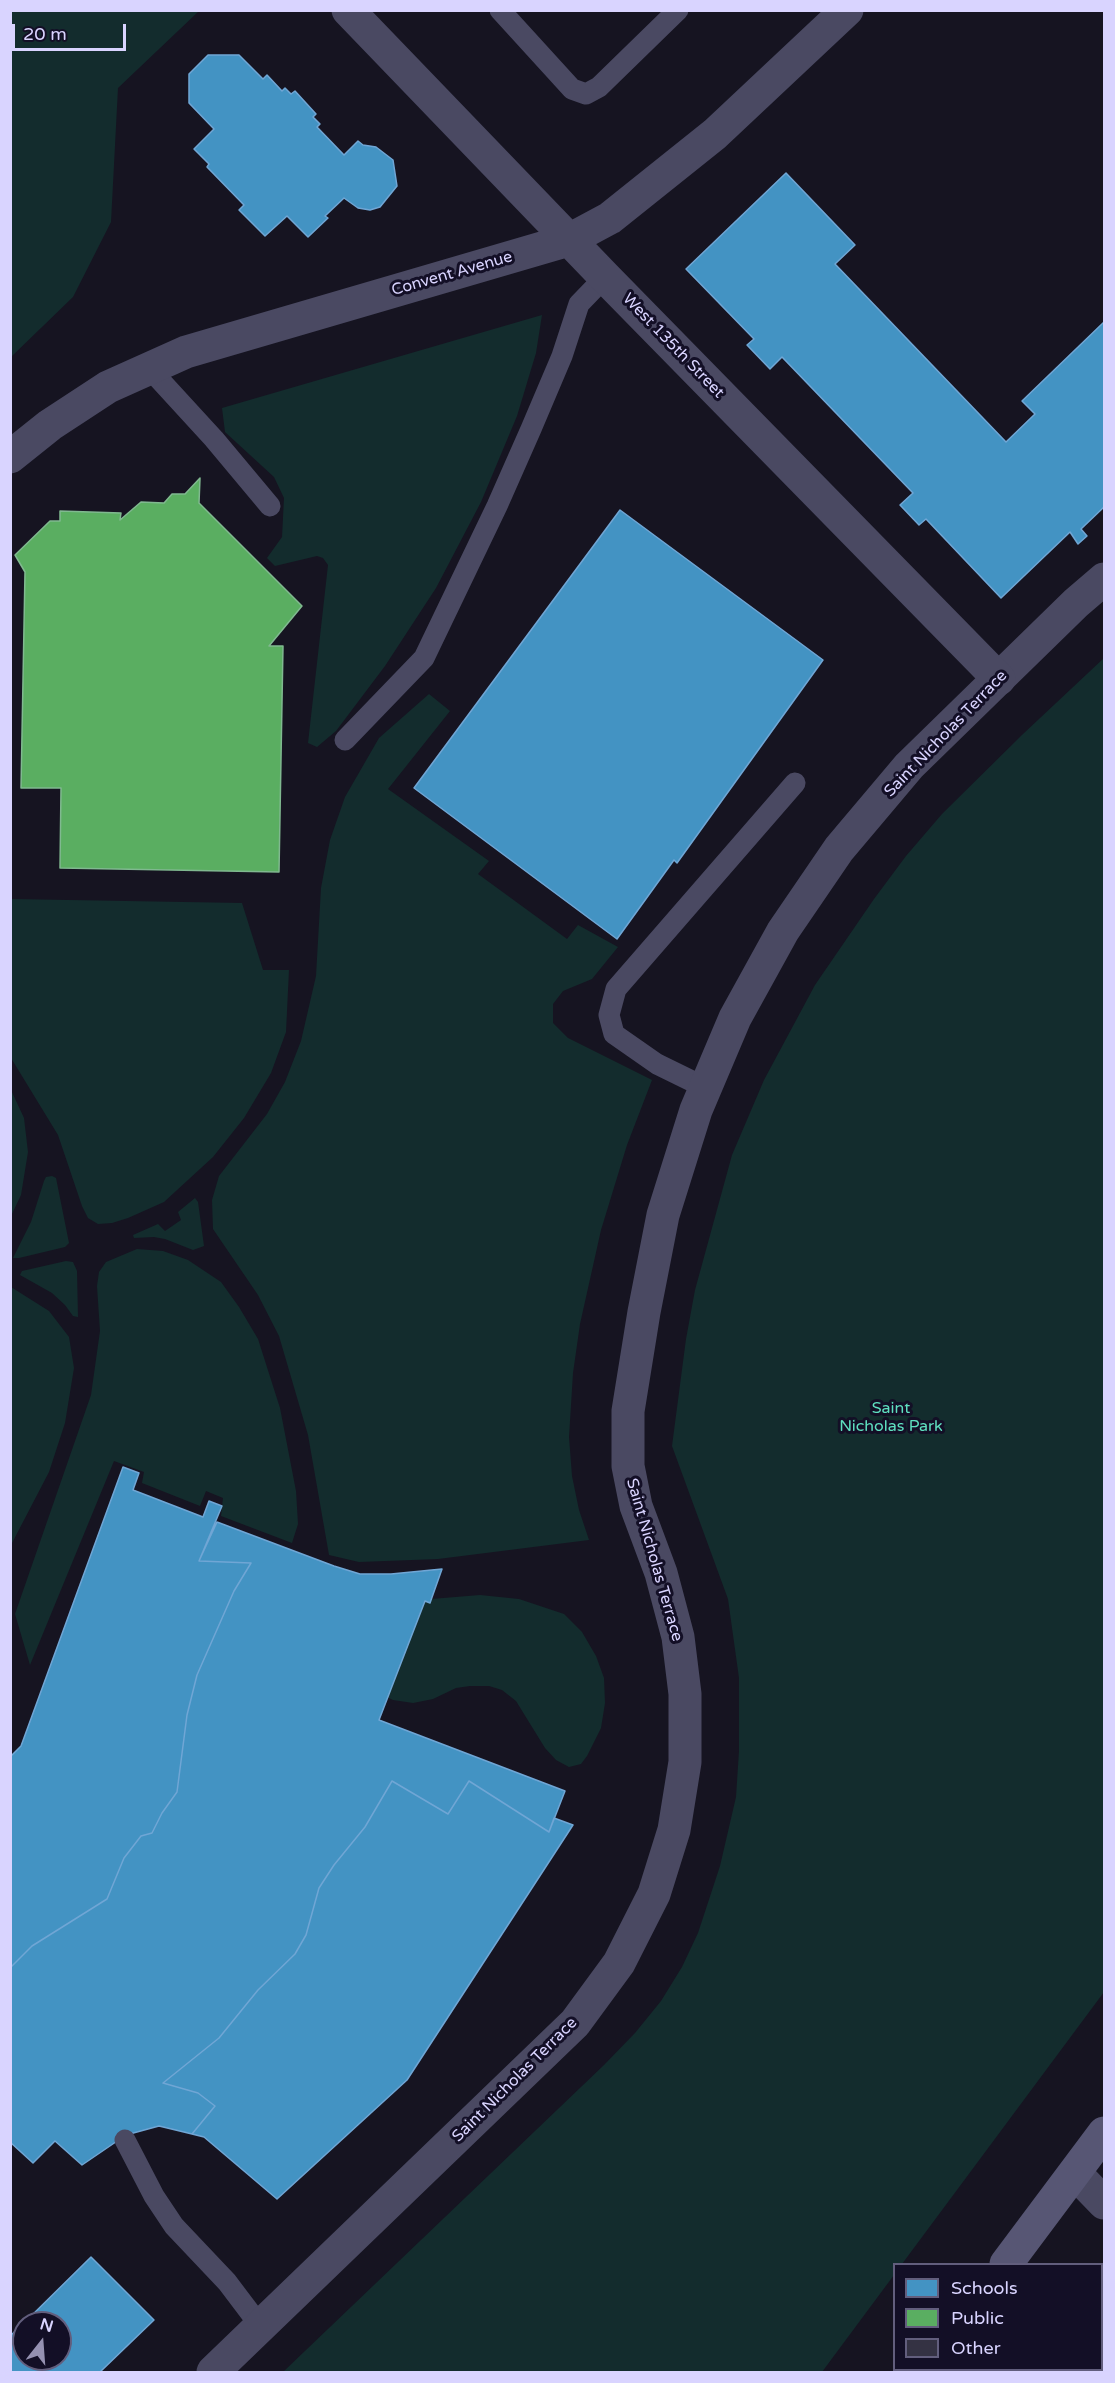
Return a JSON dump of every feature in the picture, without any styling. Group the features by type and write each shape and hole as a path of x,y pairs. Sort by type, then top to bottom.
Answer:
{"main road":[{"path":"1008,2263 1104,2133"}],"street":[{"name":"West 135th Street","path":"348,10 605,277 999,679"},
{"name":"Convent Avenue","path":"10,457 76,407 108,387 148,367 231,337 569,240 610,218 715,134 847,10"},
{"name":"Saint Nicholas Terrace","path":"213,2373 575,2023 619,1963 654,1894 674,1830 685,1762 685,1694 678,1637 661,1573 636,1506 628,1466 628,1411 663,1215 696,1110 735,1018 783,931 839,849 909,766 1076,603 1104,579"},
{"path":"1075,2173 1104,2203"}],"lane":[{"path":"500,10 572,89 582,94 590,93 599,87 678,10"},
{"path":"345,740 424,658 531,429 562,356 579,304 605,277"},
{"path":"148,367 214,439 270,506"},
{"path":"706,1088 657,1064 614,1034 609,1015 616,989 795,783"},
{"path":"125,2140 154,2196 174,2226 227,2282 261,2327"}],"green space":[{"path":"10,11 199,11 118,88 111,222 73,297 11,357"},
{"path":"542,315 536,353 517,416 481,502 436,588 385,666 336,731 317,747 308,743 328,565 323,558 317,556 275,566 267,558 282,537 284,498 274,477 225,432 222,408"},
{"name":"Saint Nicholas Park","path":"1104,658 1104,1992 903,2263 893,2263 893,2276 822,2372 283,2372 635,2033 661,2001 682,1967 698,1933 720,1866 736,1797 739,1751 739,1678 728,1599 672,1446 695,1290 732,1155 764,1080 815,985 906,856 942,814"},
{"path":"429,694 450,711 388,789 489,861 478,874 567,939 578,925 618,947 592,979 563,991 553,1004 553,1023 568,1038 652,1080 627,1145 601,1230 580,1324 573,1373 569,1437 572,1476 579,1510 589,1540 438,1559 359,1562 329,1555 308,1435 279,1336 258,1295 213,1229 212,1200 219,1176 267,1114 285,1082 301,1041 316,976 321,888 330,840 345,797 379,738"},
{"path":"11,899 242,903 263,970 289,970 286,1032 271,1073 244,1118 213,1157 164,1202 128,1218 98,1224 88,1218 58,1135 11,1058"},
{"path":"11,1090 24,1118 28,1152 21,1195 11,1216"},
{"path":"46,1177 56,1178 69,1243 65,1247 13,1258 31,1222 44,1181"},
{"path":"195,1198 198,1202 204,1246 193,1250 165,1239 134,1238 133,1235 158,1224 165,1231 181,1220 178,1212"},
{"path":"137,1249 163,1251 188,1260 221,1282 258,1339 280,1408 296,1491 298,1524 292,1543 221,1516 223,1498 206,1491 200,1506 142,1483 144,1472 114,1461 30,1665 15,1614 91,1395 100,1331 97,1286 99,1272 106,1262"},
{"path":"66,1261 73,1262 77,1271 78,1317 73,1316 52,1293 20,1275 22,1271"},
{"path":"11,1287 49,1311 69,1337 74,1368 65,1423 49,1472 11,1545"},
{"path":"480,1595 519,1599 564,1614 582,1632 596,1656 604,1678 605,1703 601,1728 581,1764 569,1767 556,1760 545,1748 516,1701 502,1690 489,1686 456,1688 433,1699 413,1703 393,1700 379,1693 419,1600"}],"building: Schools":[{"path":"208,55 239,55 263,79 267,75 282,91 285,88 291,94 295,91 316,114 313,117 320,124 317,127 344,155 358,141 363,145 376,147 393,160 397,186 380,207 370,210 358,208 344,198 325,216 328,218 308,237 287,216 265,236 239,210 244,205 207,167 209,164 194,149 214,129 189,103 189,74"},
{"path":"786,173 855,245 835,264 1006,442 1035,414 1022,401 1104,322 1104,507 1081,529 1087,536 1078,544 1070,532 1001,598 926,519 919,525 900,505 913,493 782,357 770,369 747,345 754,339 686,269"},
{"path":"620,510 823,660 677,863 674,860 617,939 414,788"},
{"path":"123,1467 139,1473 133,1490 203,1517 209,1501 222,1506 199,1561 251,1563 234,1591 197,1675 187,1715 177,1792 162,1813 152,1833 141,1836 124,1858 107,1899 32,1946 10,1968 10,1757 21,1746"},
{"path":"217,1522 360,1574 391,1574 442,1569 430,1603 425,1601 379,1720 565,1791 549,1832 469,1781 448,1814 392,1781 365,1827 334,1865 319,1888 306,1935 295,1954 258,1990 219,2038 163,2083 198,2093 215,2106 192,2134 159,2126 126,2135 82,2165 55,2141 33,2163 10,2142 10,1968 32,1946 107,1899 124,1858 141,1836 152,1833 162,1813 177,1792 187,1715 197,1675 234,1591 251,1563 199,1561"},
{"path":"392,1781 448,1814 469,1781 549,1832 554,1818 573,1825 407,2080 277,2199 204,2137 192,2134 215,2106 198,2093 163,2083 219,2038 258,1990 295,1954 306,1935 319,1888 334,1865 365,1827"},
{"path":"91,2257 154,2320 100,2372 10,2372 10,2336 12,2334 12,2371 72,2371 72,2311 36,2311"}],"building: Public":[{"path":"200,478 199,503 302,606 269,646 283,646 279,872 60,868 61,788 21,788 25,572 15,555 50,521 60,521 60,511 121,513 120,520 141,502 164,503 172,494 185,494"}],"building: Other":[{"path":"1104,2284 1104,2329 1103,2327"},
{"path":"1103,2327 1104,2372 1056,2372 1103,2371"}]}
